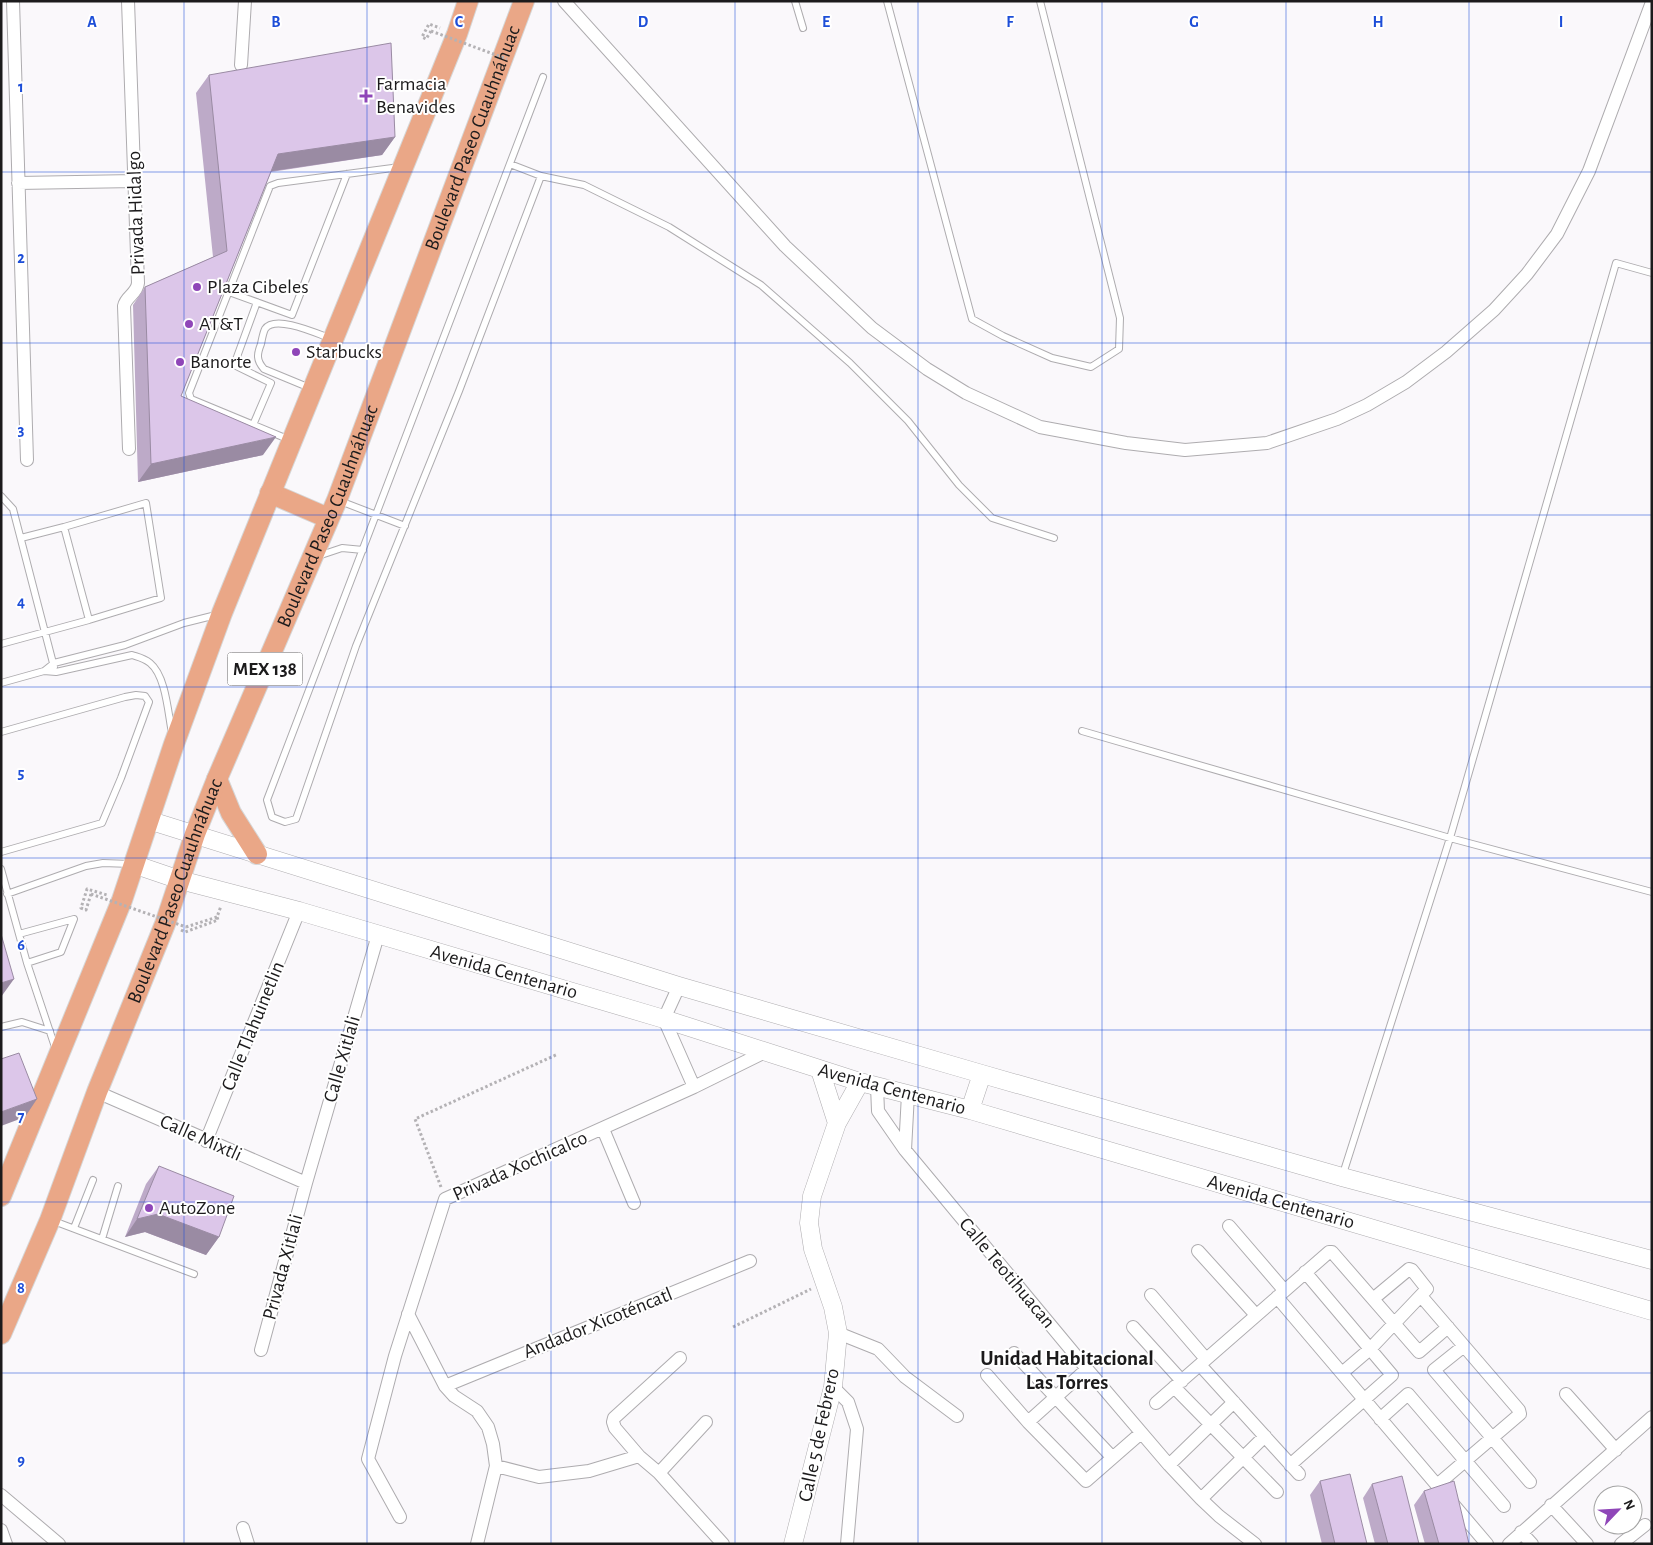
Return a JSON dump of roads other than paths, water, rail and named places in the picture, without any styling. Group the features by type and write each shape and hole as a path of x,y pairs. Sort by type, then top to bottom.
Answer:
{"main road":[{"name":"MEX 138","path":"1,1196 122,900 174,744 222,613 457,34 468,1"},
{"name":"Boulevard Paseo Cuauhnáhuac","path":"1,1334 50,1220 97,1092 165,924 195,834 217,779 337,500 524,1"},
{"path":"270,493 328,518"},
{"path":"217,779 231,813 257,854"}],"street":[{"path":"13,1 27,460"},
{"name":"Privada Hidalgo","path":"128,1 138,286 136,291 126,301 124,309 129,449"},
{"path":"241,65 245,1"},
{"path":"564,1 785,246 872,328 927,369 966,393 1040,428 1126,443 1186,450 1267,443 1337,419 1367,405 1406,382 1446,352 1494,310 1527,274 1556,234 1585,179 1652,2"},
{"path":"18,183 135,181"},
{"name":"Avenida Centenario","path":"148,820 679,986 1342,1177 1652,1260"},
{"name":"Avenida Centenario","path":"133,864 180,880 299,911 664,1019 860,1082 970,1110 1652,1311"},
{"name":"Calle Tlahuinetlin","path":"206,1141 299,911"},
{"name":"Calle Xitlali","path":"306,1183 378,935"},
{"path":"679,986 664,1019 694,1087"},
{"name":"Privada Xochicalco","path":"400,1517 368,1458 408,1314 445,1199 603,1129 765,1052"},
{"path":"820,1070 837,1123"},
{"path":"970,1110 982,1074"},
{"name":"Calle 5 de Febrero","path":"793,1544 833,1386 838,1333 833,1307 813,1249 809,1223 812,1196 837,1123 860,1082"},
{"name":"Calle Teotihuacan","path":"877,1086 878,1111 905,1150 1169,1465 1200,1499 1255,1544"},
{"name":"Calle Mixtli","path":"97,1092 306,1183"},
{"path":"905,1150 908,1094"},
{"path":"603,1129 634,1203"},
{"name":"Privada Xitlali","path":"261,1350 306,1183"},
{"path":"1229,1226 1342,1373 1487,1544"},
{"path":"1198,1251 1256,1315"},
{"path":"1156,1403 1330,1251 1418,1352 1448,1327"},
{"name":"Andador Xicoténcatl","path":"445,1386 750,1261"},
{"path":"1342,1373 1370,1349 1427,1289 1410,1269 1372,1299"},
{"path":"1151,1295 1234,1402 1295,1470 1364,1400 1392,1375 1305,1272"},
{"path":"1421,1296 1520,1412 1518,1417 1437,1486"},
{"path":"408,1314 445,1386 454,1396 476,1411 488,1428 493,1444 496,1466 477,1544"},
{"path":"1133,1327 1210,1424 1277,1492"},
{"path":"838,1333 878,1349 905,1377 957,1416"},
{"path":"1464,1346 1434,1370 1530,1482"},
{"path":"1014,1353 1112,1457"},
{"path":"680,1358 614,1418 613,1422 615,1428 639,1456 659,1473 723,1544"},
{"path":"1028,1422 1087,1369"},
{"path":"987,1375 1028,1422 1086,1481 1141,1433"},
{"path":"833,1386 848,1402 857,1429 846,1544"},
{"path":"1380,1419 1408,1394 1504,1506"},
{"path":"1566,1394 1616,1450"},
{"path":"1169,1465 1234,1402"},
{"path":"1509,1544 1652,1418"},
{"path":"659,1473 706,1422"},
{"path":"1200,1499 1265,1436"},
{"path":"496,1466 539,1477 589,1471 639,1456"},
{"path":"1,1495 59,1544"},
{"path":"1551,1505 1587,1544"},
{"path":"1621,1544 1645,1525"},
{"path":"243,1528 248,1544"},
{"path":"1,1530 6,1544"},
{"path":"1521,1532 1532,1544"}],"lane":[{"path":"795,1 803,28"},
{"path":"887,1 972,319 1003,336 1052,358 1091,367 1119,349 1120,318 1040,1"},
{"path":"541,176 459,391 356,646 296,819 285,822 272,818 266,800 543,77"},
{"path":"510,164 541,176 584,186 660,223 761,285 850,363 908,421 959,485 992,518 1054,538"},
{"path":"292,441 191,400 189,393 270,186 278,183 403,167"},
{"path":"229,292 292,315 347,174"},
{"path":"1342,1177 1450,838 1616,263 1652,273"},
{"path":"253,425 271,383 234,365 257,302"},
{"path":"313,389 264,369 259,363 257,355 266,328 272,323 281,322 333,340"},
{"path":"1,496 13,509 56,672"},
{"path":"337,500 405,526"},
{"path":"1,644 161,598 146,503 21,538"},
{"path":"64,527 89,620"},
{"path":"312,558 342,548 363,550"},
{"path":"44,671 54,663 125,645 184,623 222,613"},
{"path":"1,683 44,671 56,672 132,655 143,658 151,663 159,676 174,744"},
{"path":"1,732 125,697 144,696 149,702 102,823 1,852"},
{"path":"1082,730 1450,838 1652,892"},
{"path":"8,894 86,866 103,863 133,864"},
{"path":"1,869 27,963 58,1058"},
{"path":"19,934 74,919 61,952 27,963"},
{"path":"1,1027 22,1022 50,1030"},
{"path":"74,1228 93,1180"},
{"path":"102,1239 118,1186"},
{"path":"50,1220 194,1274"}],"place":[{"name":"Farmacia Benavides","path":"366,96"},
{"name":"Plaza Cibeles","path":"197,287"},
{"name":"AT&T","path":"189,324"},
{"name":"Starbucks","path":"296,352"},
{"name":"Banorte","path":"180,362"},
{"name":"AutoZone","path":"149,1208"}],"district":[{"name":"Unidad Habitacional Las Torres","path":"1067,1370"}]}
